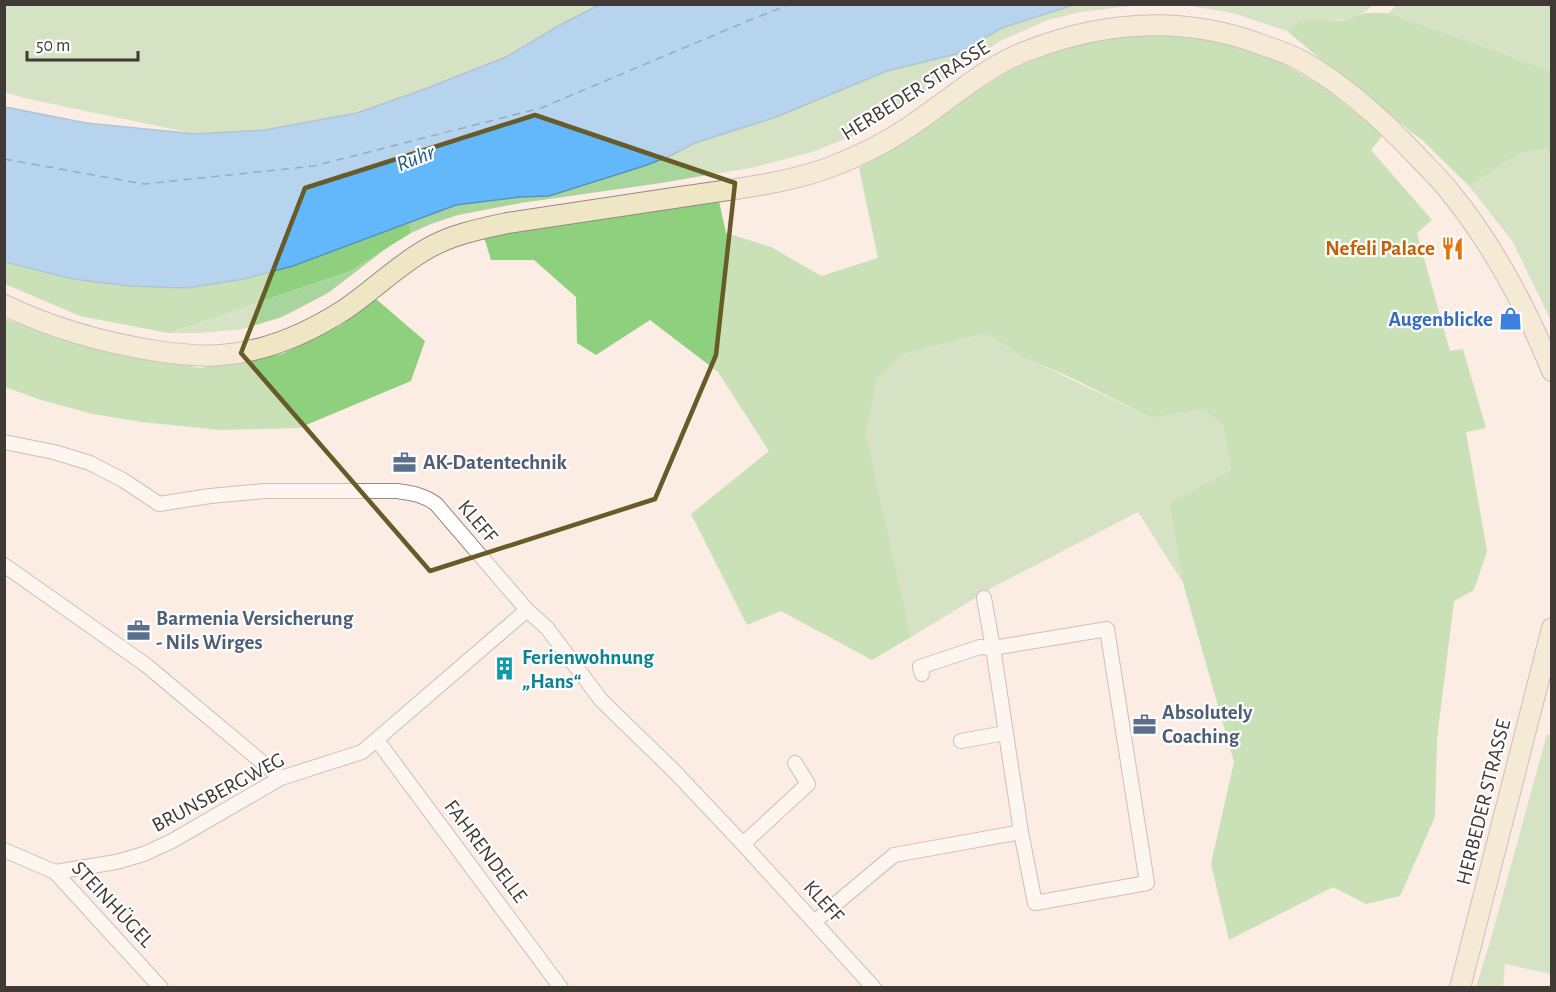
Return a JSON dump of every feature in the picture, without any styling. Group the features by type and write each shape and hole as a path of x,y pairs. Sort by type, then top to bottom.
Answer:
{"main road":[{"name":"HERBEDER STRASSE","path":"4,305 77,333 128,346 200,356 249,351 274,344 321,324 346,309 424,250 448,238 507,224 758,186 826,168 858,156 909,127 989,70 1023,52 1082,33 1117,26 1152,24 1198,27 1243,38 1298,58 1356,97 1396,133 1450,191 1488,244 1536,331 1551,371"},
{"name":"HERBEDER STRASSE","path":"1460,987 1551,628"}],"street":[{"name":"KLEFF","path":"4,442 54,452 90,463 123,480 159,504 264,491 397,491 428,498 436,504 527,610 547,628 602,700 674,771 873,987"},
{"path":"4,565 146,665 281,778"},
{"path":"922,674 920,667 980,646 993,648 1107,629 1147,884 1035,903 1021,832 993,648 984,598"},
{"name":"BRUNSBERGWEG","path":"55,872 116,862 144,854 172,841 281,778 362,752 527,610"},
{"path":"961,741 1005,733"},
{"name":"FAHRENDELLE","path":"377,740 561,987"},
{"path":"742,844 808,784 795,763"},
{"path":"814,922 894,855 1021,832"},
{"name":"STEINHÜGEL","path":"4,850 55,872 154,984"}],"highlighted area":[{"path":"535,115 735,183 716,355 655,499 430,571 241,353 305,188"}],"green space":[{"path":"5,5 599,5 506,57 357,113 265,130 196,134 5,92"},
{"path":"1073,5 1138,5 1080,12 1048,20 1000,41 860,133 812,152 755,167 458,215 411,233 409,223 456,205 549,196 670,156 695,143 887,71 956,54 1002,28"},
{"path":"1185,5 1373,5 1357,16 1329,21 1300,21 1287,31 1233,13"},
{"path":"1396,5 1551,5 1551,71 1389,13"},
{"path":"1365,13 1389,13 1551,71 1551,153 1546,149 1520,153 1469,186 1423,141 1287,31 1300,21 1340,21"},
{"path":"1154,34 1197,38 1234,46 1280,62 1325,88 1383,135 1371,150 1432,220 1417,233 1450,351 1463,349 1486,428 1466,432 1487,551 1474,590 1454,601 1437,739 1435,817 1400,896 1366,904 1333,887 1229,940 1211,864 1234,762 1183,583 1170,503 1231,471 1223,426 1204,409 1152,418 1072,378 1025,358 987,333 903,354 877,379 866,433 911,637 872,660 781,611 747,625 691,514 769,451 718,372 650,320 596,355 577,343 576,297 534,260 491,260 484,237 719,201 726,233 771,247 821,276 878,258 859,168 914,136 960,102 1009,71 1056,51 1104,39"},
{"path":"1546,149 1551,153 1551,321 1513,242 1469,186 1520,153"},
{"path":"409,223 411,233 348,272 168,333 80,316 5,284 4,262 73,279 129,286 187,288 244,279 293,266"},
{"path":"392,244 328,293 282,317 243,329 168,333 348,272"},
{"path":"376,299 425,341 411,381 299,428 221,430 142,422 93,414 41,400 5,387 5,319 101,350 200,368 282,354 340,326"},
{"path":"987,333 1026,358 1152,418 1204,409 1223,426 1231,472 1171,503 1183,583 1138,512 995,586 911,637 866,433 877,379 903,354"},
{"path":"1547,734 1552,736 1551,974 1505,964 1503,987 1476,987 1490,942"}],"water":[{"name":"Ruhr","path":"599,5 1073,5 1002,28 956,54 887,71 776,117 695,143 644,166 549,196 456,205 293,266 244,279 187,288 129,286 73,279 5,262 5,107 86,123 196,134 265,130 357,113 425,89 506,57"}],"ferry route":[{"path":"4,159 144,184 314,166 541,108 791,4"}],"place":[{"name":"Nefeli Palace","path":"1453,248"},
{"name":"Augenblicke","path":"1511,319"},
{"name":"AK-Datentechnik","path":"405,462"},
{"name":"Barmenia Versicherung - Nils Wirges","path":"138,630"},
{"name":"Ferienwohnung „Hans“","path":"504,669"},
{"name":"Absolutely Coaching","path":"1144,724"}]}
